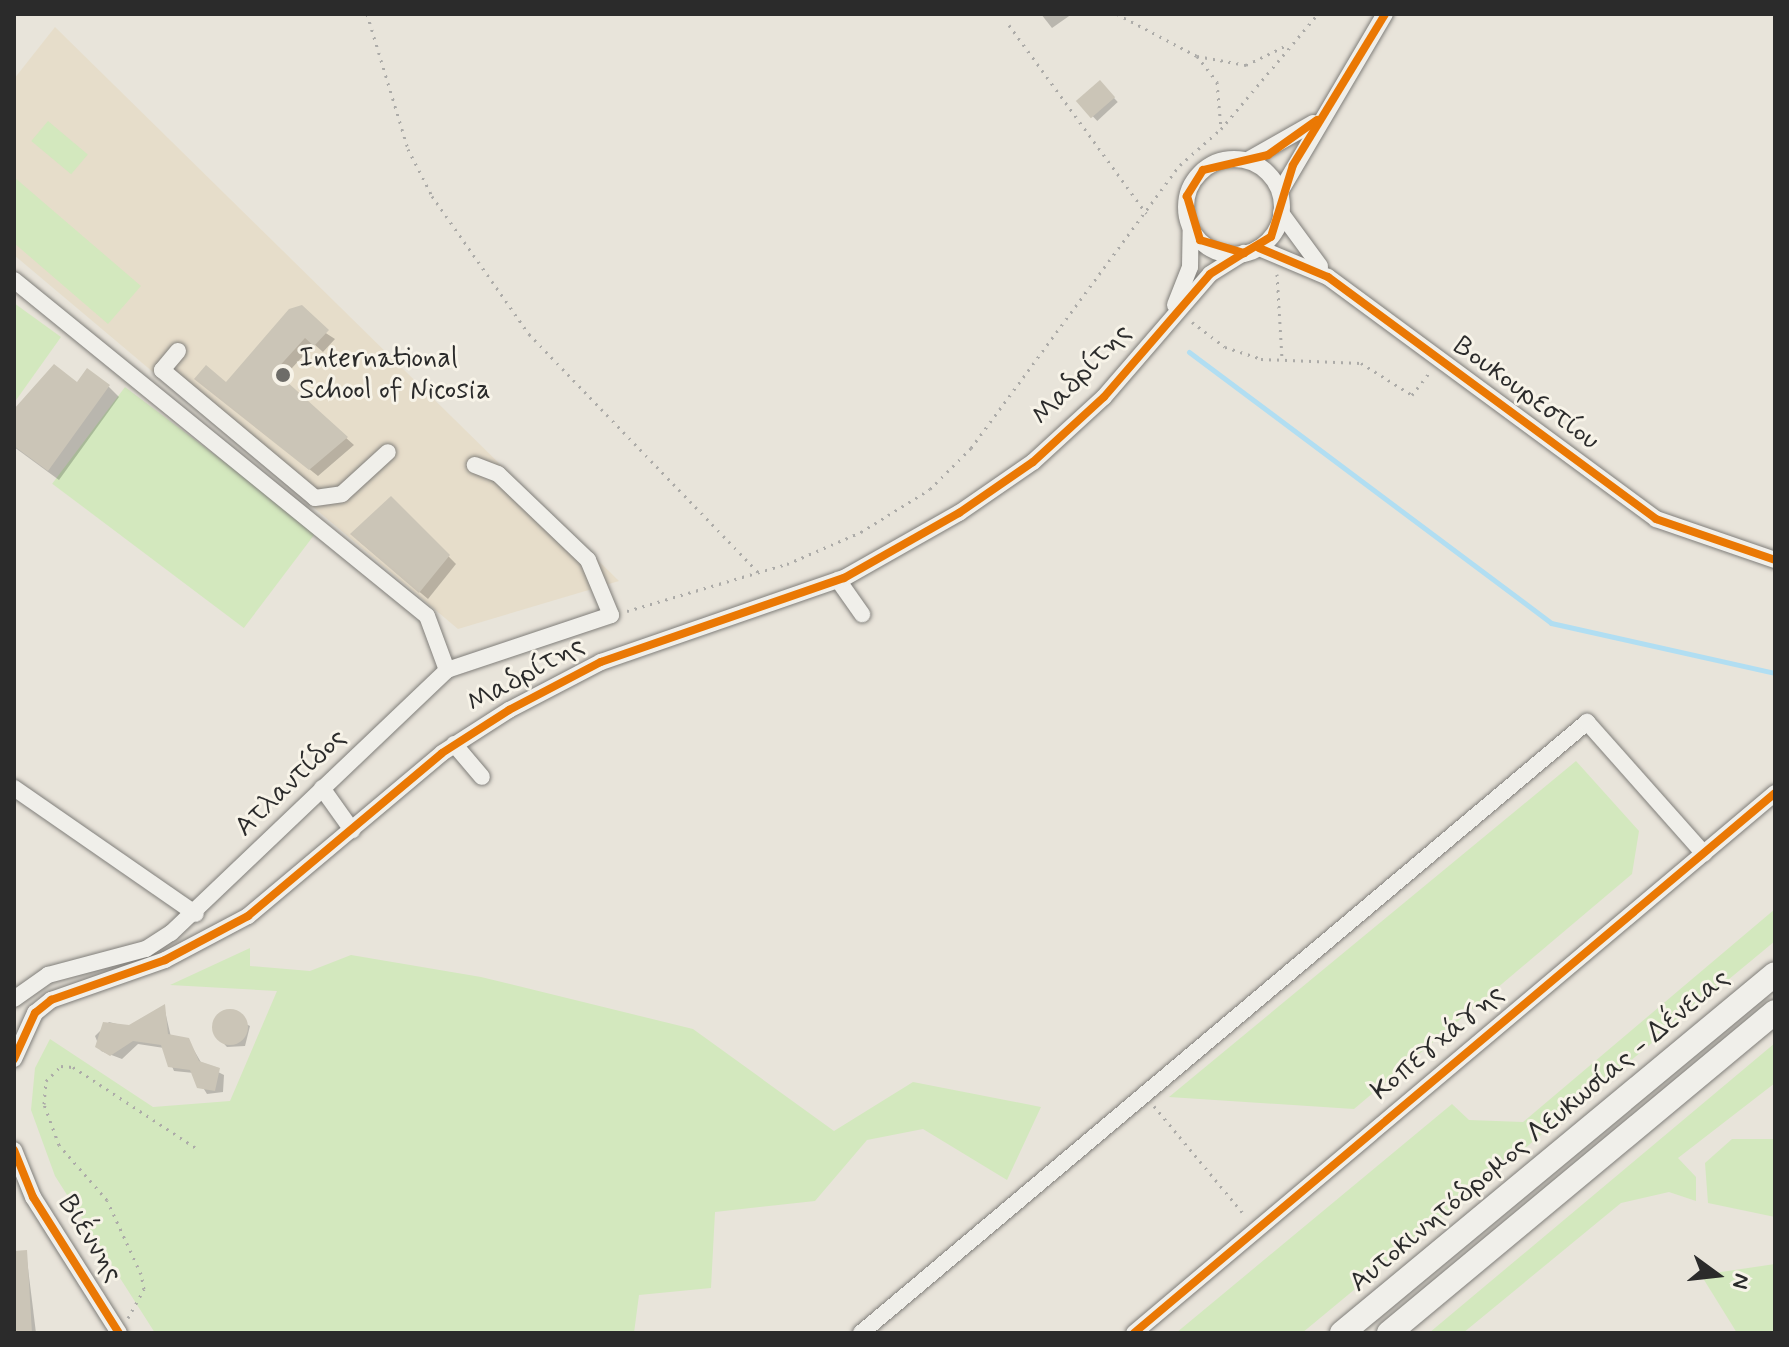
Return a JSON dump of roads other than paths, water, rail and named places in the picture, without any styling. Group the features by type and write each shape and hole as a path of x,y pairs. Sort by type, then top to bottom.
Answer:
{"highway":[{"name":"Αυτοκινητόδρομος Λευκωσίας - Δένειας","path":"1342,1333 1775,974"},
{"path":"1389,1333 1775,1012"}],"street":[{"path":"1328,277 1281,213 1280,192 1317,120 1385,14"},
{"path":"1281,213 1252,250 1213,250 1191,228 1187,196 1203,170 1276,150 1317,120"},
{"path":"1248,160 1280,192"},
{"name":"Μαδρίτης","path":"1168,322 1190,267 1191,228"},
{"name":"Μαδρίτης","path":"14,1059 35,1013 51,1000 208,940 352,830 454,744 601,662 838,580 1033,462 1104,397 1210,274 1252,250"},
{"name":"Βουκουρεστίου","path":"1252,250 1328,277 1631,504 1686,533 1775,560"},
{"path":"14,280 427,616 447,670"},
{"path":"178,351 162,370 315,498 342,494 388,452"},
{"name":"Ατλαντίδος","path":"14,999 48,975 146,949 196,914 322,788 447,670 611,615 588,560 498,474 475,465"},
{"path":"838,580 862,614"},
{"path":"861,1333 1587,722 1704,854"},
{"path":"454,744 482,777"},
{"path":"14,788 196,914"},
{"path":"322,788 352,830"},
{"name":"Κοπεγχάγης","path":"1134,1333 1775,793"},
{"name":"Βιέννης","path":"14,1150 21,1170 118,1332"}],"waterway":[{"path":"1189,352 1551,623 1775,673"}],"place":[{"name":"International School of Nicosia","path":"283,375"}]}
